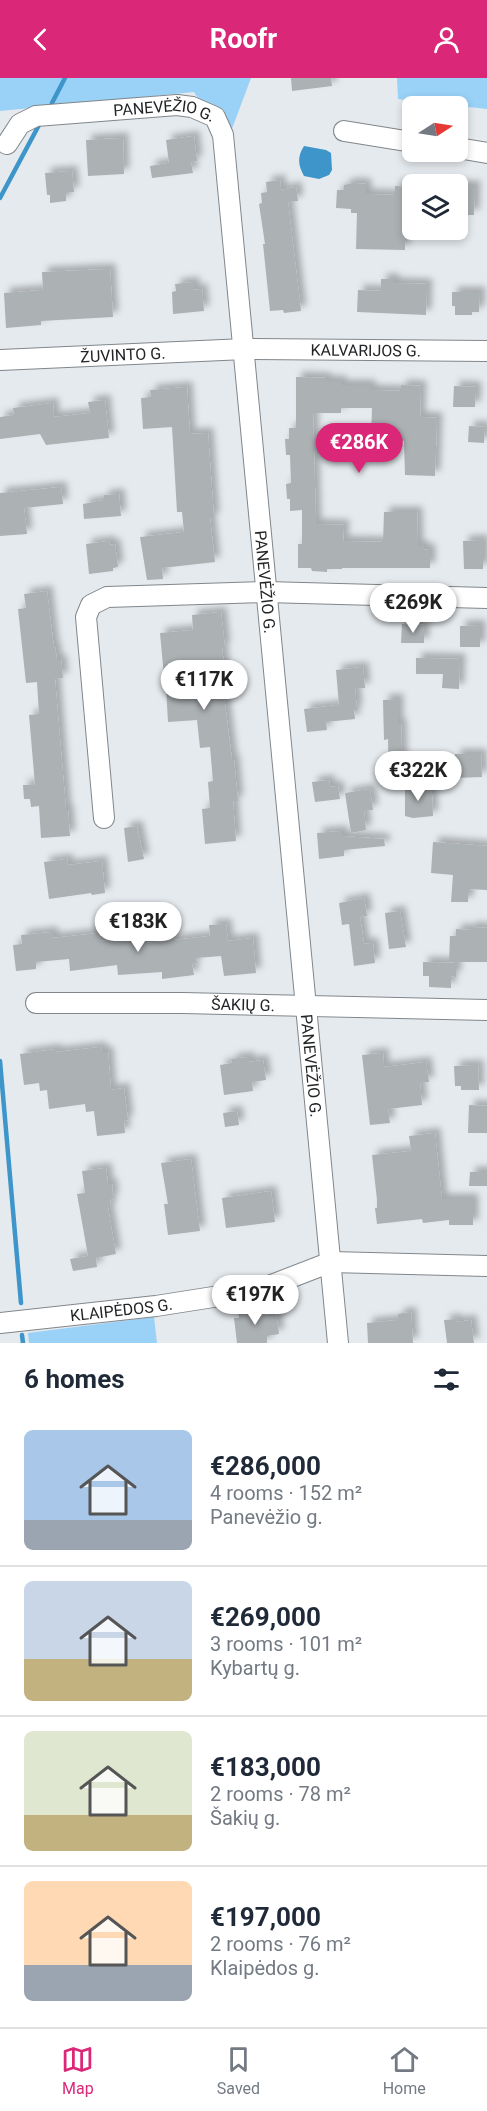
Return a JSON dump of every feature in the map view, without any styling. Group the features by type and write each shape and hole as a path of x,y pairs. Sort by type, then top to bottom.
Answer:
{"street":[{"name":"PANEVĖŽIO G.","path":"8,144 20,124 36,116 177,105 192,106 215,117 223,135 338,1343"},
{"path":"344,131 402,140"},
{"path":"468,150 487,153"},
{"name":"KALVARIJOS G.","path":"245,349 487,351"},
{"name":"ŽUVINTO G.","path":"0,360 245,349"},
{"path":"104,818 86,617 91,605 107,597 266,592 487,598"},
{"name":"ŠAKIŲ G.","path":"36,1003 487,1010"},
{"name":"KLAIPĖDOS G.","path":"0,1323 156,1306 226,1295 269,1286 331,1262 487,1266"}],"shaded area":[{"path":"0,78 251,78 230,134 205,109 194,92 0,111"},
{"path":"397,78 487,78 487,109 468,107 468,96 402,96 402,99 398,99"},
{"path":"304,146 331,153 332,170 329,175 319,179 304,176 299,161"},
{"path":"154,1317 157,1343 29,1343 28,1333"}],"building":[{"path":"291,78 331,78 332,86 292,91"},
{"path":"194,136 197,161 191,162 193,173 152,178 150,166 169,163 166,140"},
{"path":"123,138 124,174 88,176 86,140"},
{"path":"72,171 74,192 66,193 66,201 50,203 45,173"},
{"path":"280,180 281,190 296,187 298,201 288,202 301,311 284,313 283,310 270,311 263,244 265,244 259,204 262,203 261,193 267,192 266,182"},
{"path":"366,184 366,194 395,195 395,186 402,186 402,240 405,240 405,250 356,249 357,213 351,213 351,209 336,208 337,190 344,190 344,185"},
{"path":"468,186 475,186 474,215 468,215"},
{"path":"110,269 113,317 41,321 41,325 6,328 4,293 43,290 42,272"},
{"path":"381,279 394,279 394,283 427,284 426,315 357,312 358,290 381,291"},
{"path":"194,282 194,290 202,289 204,311 173,314 172,292 176,291 175,284"},
{"path":"452,292 480,292 479,312 472,312 472,315 455,315 455,306 452,306"},
{"path":"296,377 326,378 326,381 341,381 341,385 370,385 370,390 401,391 401,385 421,386 420,417 437,418 435,476 405,475 404,441 371,439 372,408 341,408 341,413 313,413 316,524 344,525 343,541 383,542 384,512 417,512 418,546 424,546 424,550 430,549 430,568 342,568 327,569 327,572 298,568 298,544 302,544 302,510 290,511 290,499 287,499 286,484 291,483 290,455 286,455 285,439 289,439 289,428 296,428"},
{"path":"454,386 476,387 475,407 453,407"},
{"path":"187,387 190,434 208,433 214,518 210,518 215,562 162,568 163,579 147,580 140,537 184,532 182,512 177,512 172,427 143,429 141,398 151,397 150,390"},
{"path":"105,400 109,438 46,445 40,434 0,439 0,417 14,415 13,408 53,403 54,417 90,413 88,402"},
{"path":"469,426 485,427 484,443 468,442"},
{"path":"61,487 63,504 24,508 27,534 0,536 0,493"},
{"path":"119,494 121,516 84,519 83,504 104,500 104,495"},
{"path":"483,540 483,569 464,569 463,541"},
{"path":"109,541 110,545 115,544 118,567 113,568 113,571 89,574 86,544"},
{"path":"47,591 54,648 57,660 61,660 63,678 55,679 70,836 41,838 39,806 31,807 30,799 24,799 23,785 35,785 29,715 39,714 37,682 26,683 18,609 26,608 24,594"},
{"path":"221,612 225,648 222,648 228,695 224,696 238,801 233,801 236,841 205,844 202,809 210,808 208,782 213,781 210,747 200,748 197,720 168,722 160,633 193,630 192,615"},
{"path":"402,624 424,625 424,643 401,643"},
{"path":"480,625 480,647 460,647 460,626"},
{"path":"416,658 460,659 459,689 442,688 443,674 416,674"},
{"path":"363,667 365,688 355,689 357,710 354,710 355,719 326,722 327,730 307,732 304,709 339,705 336,670"},
{"path":"398,699 403,784 389,784 388,739 384,740 383,700"},
{"path":"455,754 481,754 482,777 455,778"},
{"path":"329,780 330,787 338,786 340,799 315,802 312,782"},
{"path":"405,787 424,787 430,790 433,816 413,818 405,816"},
{"path":"370,789 373,810 364,811 366,830 351,833 345,793"},
{"path":"137,826 144,859 128,862 124,828"},
{"path":"342,831 342,836 384,839 385,846 344,850 344,856 319,859 317,833"},
{"path":"433,842 487,846 487,890 469,889 468,902 451,902 453,875 431,873"},
{"path":"67,859 68,865 102,861 105,893 49,899 44,862"},
{"path":"364,898 367,916 360,917 364,944 373,943 375,963 354,966 349,924 342,925 339,903"},
{"path":"400,911 406,947 389,949 385,913"},
{"path":"226,924 228,941 253,938 256,973 224,976 221,956 196,958 197,963 192,964 194,975 162,979 162,972 118,975 117,965 70,971 69,959 36,962 36,969 16,971 13,945 22,944 21,935 53,932 53,938 99,933 100,941 147,938 147,943 210,936 209,925"},
{"path":"470,927 487,928 487,962 449,962 450,936 456,936 456,929 470,930"},
{"path":"423,962 456,963 456,977 451,976 451,988 429,987 429,976 423,976"},
{"path":"101,1047 102,1052 108,1052 111,1090 124,1088 128,1120 124,1121 125,1133 97,1136 94,1111 86,1112 85,1104 49,1109 47,1090 40,1091 39,1083 24,1085 20,1054 56,1049 56,1052"},
{"path":"383,1053 384,1067 426,1062 429,1082 420,1083 422,1105 388,1109 390,1123 370,1125 362,1055"},
{"path":"249,1057 249,1062 263,1060 266,1080 252,1082 253,1091 224,1095 220,1065 232,1063 231,1059"},
{"path":"478,1065 479,1090 461,1090 461,1086 455,1086 454,1066"},
{"path":"469,1105 487,1106 487,1133 468,1133"},
{"path":"237,1111 239,1125 225,1127 223,1113"},
{"path":"435,1133 442,1199 473,1199 473,1225 449,1225 449,1220 423,1223 422,1219 377,1224 372,1155 411,1151 409,1136"},
{"path":"191,1159 200,1231 168,1235 164,1204 168,1204 161,1163"},
{"path":"106,1168 108,1184 112,1184 113,1199 110,1200 111,1208 108,1208 116,1254 96,1258 97,1267 73,1271 70,1259 88,1256 77,1194 85,1193 82,1171"},
{"path":"470,1172 487,1172 487,1186 469,1186"},
{"path":"271,1191 275,1222 226,1228 222,1198"},
{"path":"257,1304 259,1316 276,1313 279,1334 267,1336 267,1343 237,1343 234,1318 239,1318 238,1307"},
{"path":"411,1312 413,1343 368,1343 367,1323 398,1320 398,1314"},
{"path":"456,1319 457,1322 471,1320 474,1343 447,1343 444,1320"}],"waterway":[{"path":"52,103 65,78"},
{"path":"0,198 39,125"},
{"path":"0,1061 21,1303"},
{"path":"22,1335 23,1343"}]}
